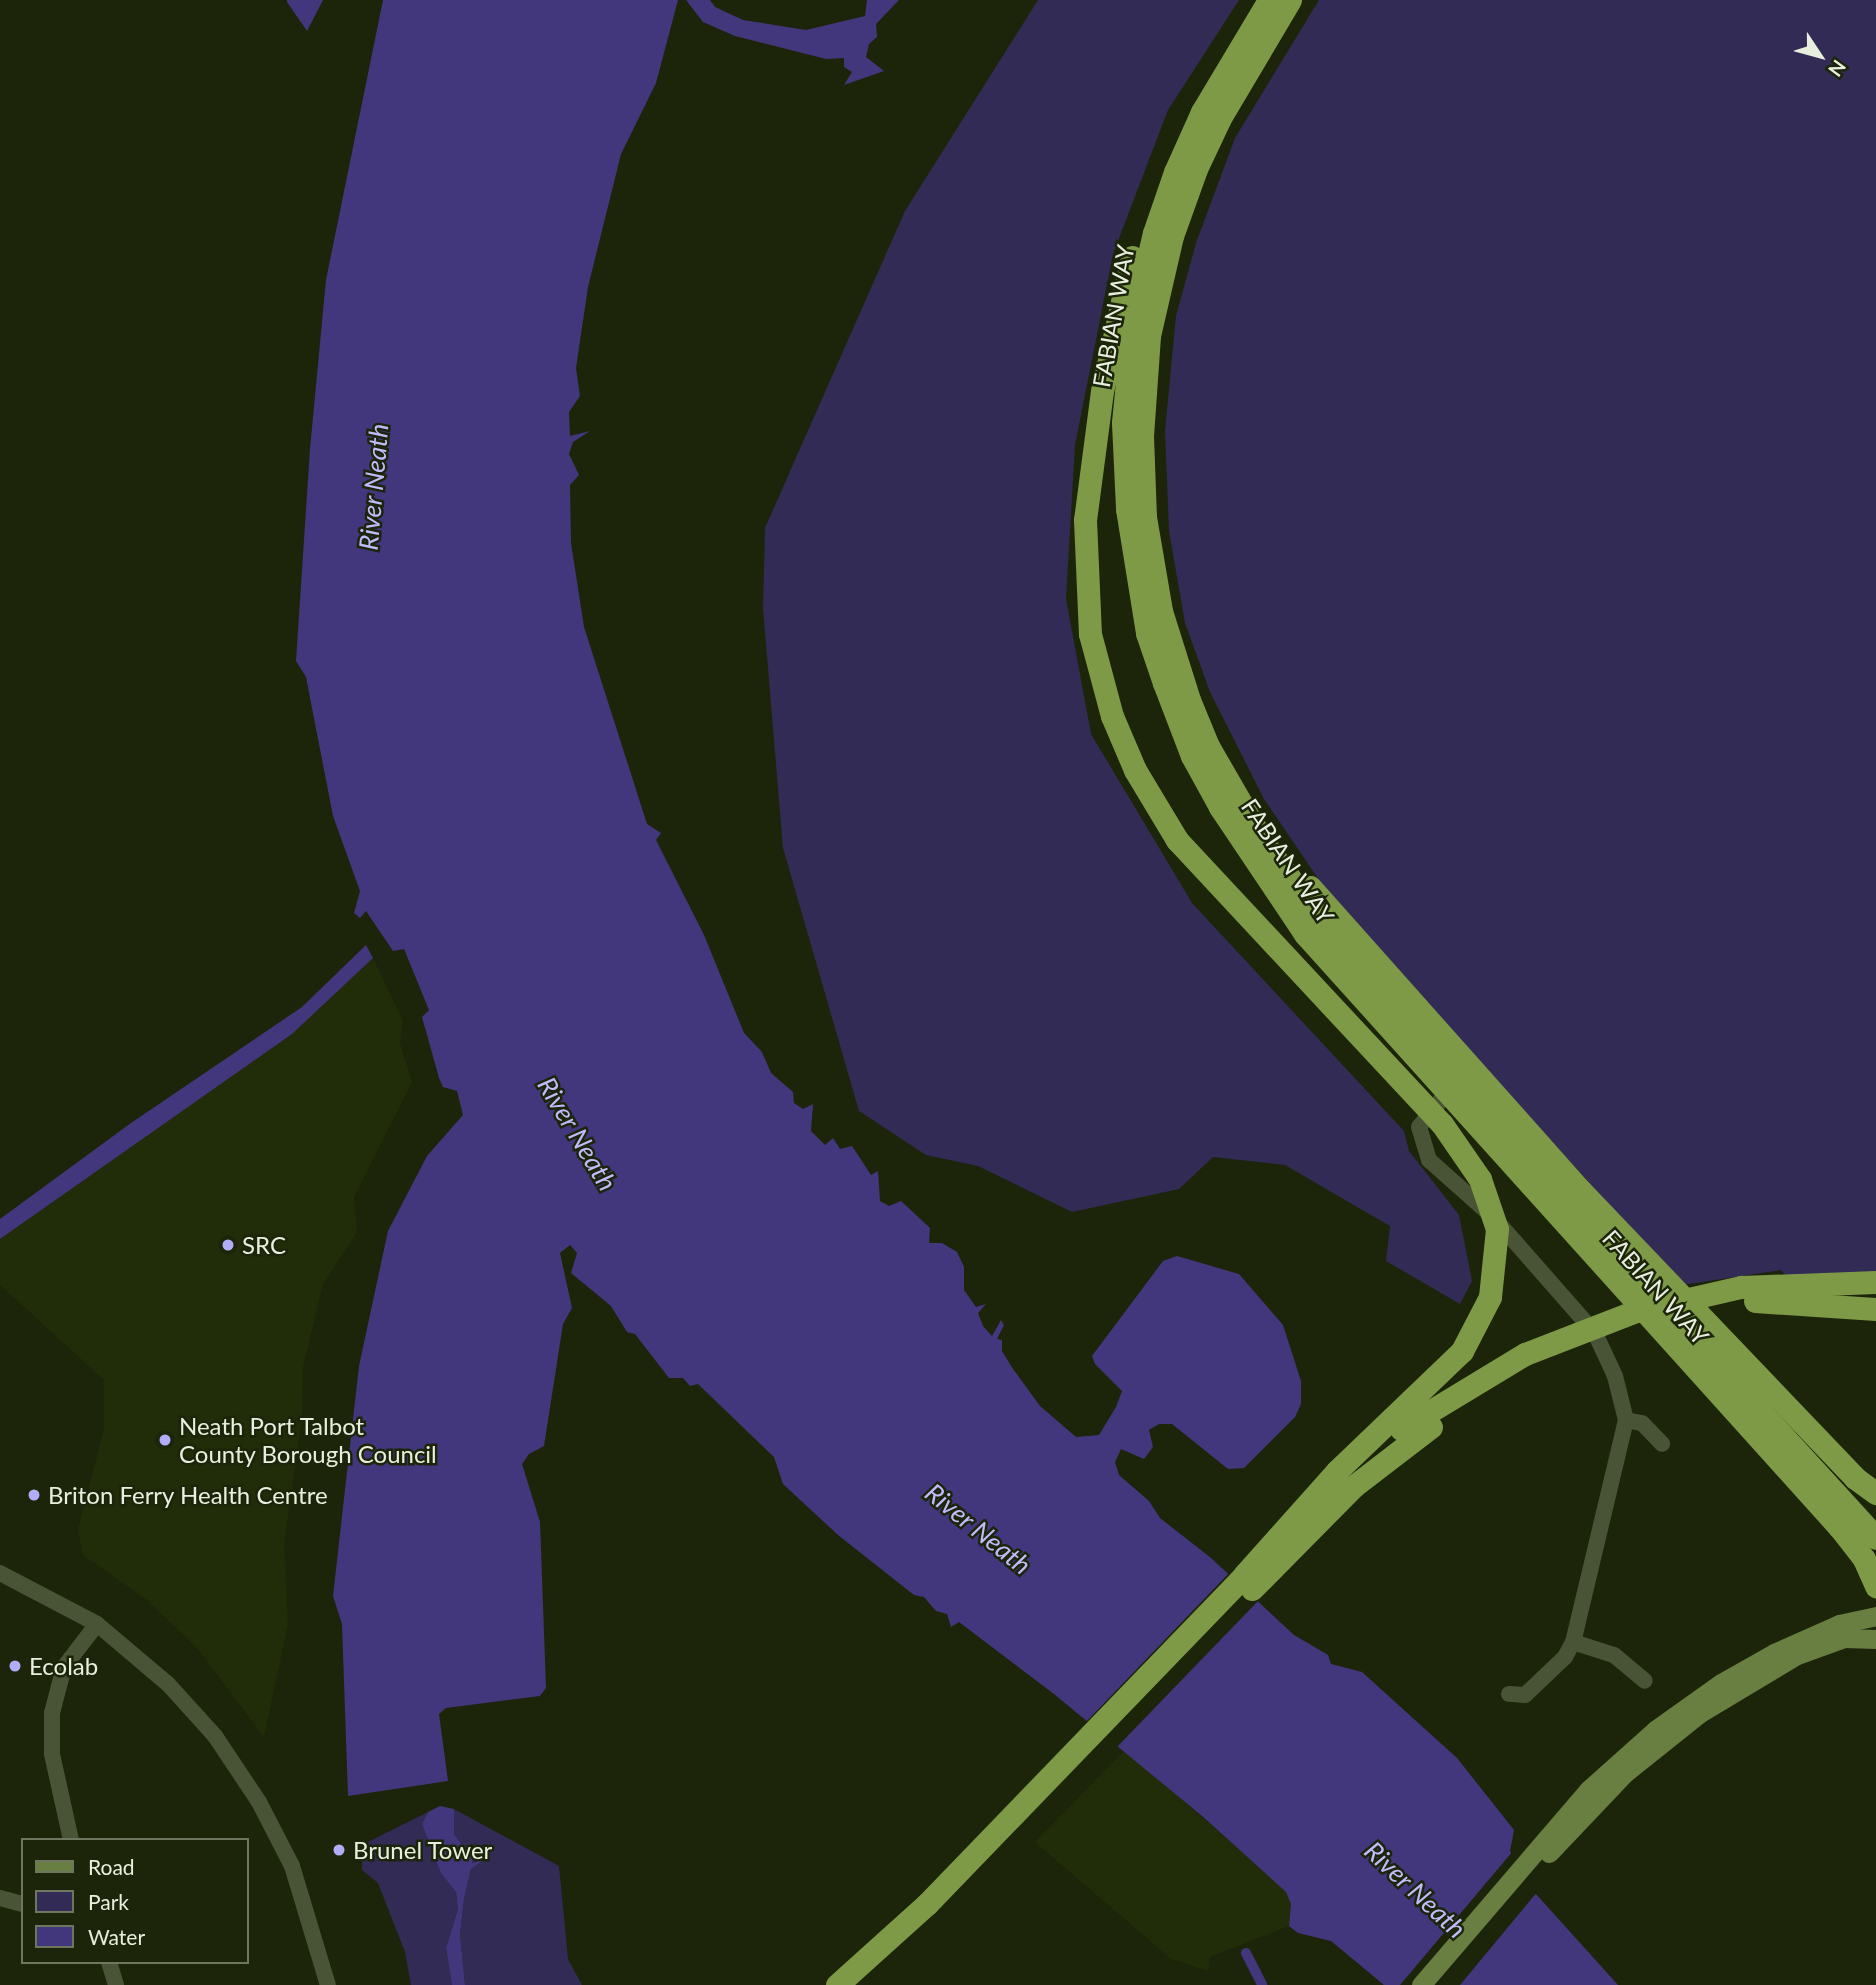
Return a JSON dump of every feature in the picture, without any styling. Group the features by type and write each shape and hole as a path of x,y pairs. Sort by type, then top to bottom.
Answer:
{"highway":[{"name":"FABIAN WAY","path":"1269,0 1202,111 1181,160 1142,278 1123,423 1125,485 1135,570 1147,633 1192,756 1220,807 1305,934 1445,1095 1840,1528 1864,1559 1876,1586"},
{"name":"FABIAN WAY","path":"1290,0 1220,118 1183,201 1160,280 1144,388 1142,480 1161,611 1189,700 1233,793 1283,872 1378,994 1876,1538"},
{"path":"1244,1575 1338,1471 1462,1351 1490,1297 1497,1229 1485,1191 1448,1132 1177,840 1127,753 1101,683 1090,634 1085,520 1116,318 1148,210 1187,118 1256,19"},
{"path":"1233,793 1300,876 1581,1191 1855,1478 1876,1493"},
{"path":"862,1985 964,1889 1334,1506 1407,1443 1494,1388 1574,1350 1671,1317 1876,1282"},
{"path":"837,1985 927,1904 1244,1575 1365,1457 1417,1417 1497,1368 1600,1323 1667,1302 1741,1287 1876,1309"},
{"path":"1804,1296 1876,1297"}],"main road":[{"path":"1421,1985 1556,1824 1617,1762 1721,1683 1876,1616"},
{"path":"1438,1985 1566,1833 1641,1759 1744,1685 1842,1631 1876,1639"}],"street":[{"path":"1445,1095 1419,1127 1429,1160 1494,1218 1595,1333 1615,1376 1626,1420 1573,1642 1565,1657 1525,1695 1509,1694"},
{"path":"1626,1420 1642,1423 1662,1444"},
{"path":"0,1573 97,1624 168,1684 237,1766 292,1866 328,1985"},
{"path":"71,1838 52,1754 52,1713 64,1667 97,1624"},
{"path":"1573,1642 1614,1655 1645,1681"},
{"path":"0,1898 21,1903"},
{"path":"110,1964 116,1985"}],"shaded area":[{"name":"Neath Port Talbot County Borough Council","path":"373,958 403,1021 400,1043 412,1082 354,1197 357,1232 323,1284 303,1367 302,1418 284,1543 288,1624 264,1737 198,1649 147,1600 83,1555 78,1529 104,1429 104,1380 0,1285 0,1239 292,1034"},
{"path":"1125,1750 1287,1892 1291,1904 1289,1926 1210,1957 1208,1971 1171,1959 1035,1842"}],"green space":[{"path":"1038,0 1239,0 1168,110 1113,254 1075,445 1066,599 1091,734 1192,903 1404,1131 1409,1151 1459,1215 1472,1281 1460,1304 1386,1261 1390,1226 1285,1165 1213,1157 1179,1189 1072,1212 978,1166 926,1155 859,1111 783,848 763,608 765,528 905,211"},
{"path":"1319,0 1876,0 1876,1273 1786,1276 1781,1270 1682,1285 1332,899 1264,799 1210,692 1185,623 1169,531 1165,431 1176,316 1196,243 1235,138"},
{"path":"454,1809 559,1866 568,1959 582,1985 465,1985 460,1934 464,1899 471,1869 483,1859 472,1863 454,1834"},
{"path":"428,1812 422,1824 446,1878 456,1892 458,1909 446,1948 452,1985 411,1985 405,1952 378,1883 362,1870 362,1845"}],"water":[{"path":"323,0 307,31 287,2"},
{"name":"River Neath","path":"383,0 678,0 656,83 621,154 588,287 576,368 580,396 569,412 570,436 590,431 573,442 569,454 579,475 570,485 571,543 584,627 647,824 661,833 656,840 704,935 744,1033 762,1052 771,1073 793,1092 794,1103 803,1109 813,1104 811,1131 825,1145 833,1138 840,1149 852,1146 871,1175 878,1171 880,1201 889,1206 901,1201 930,1228 929,1243 942,1243 957,1252 964,1267 964,1290 976,1307 986,1304 978,1313 983,1326 992,1336 1001,1320 1004,1325 997,1339 1002,1340 1002,1351 1013,1369 1040,1406 1076,1437 1099,1435 1116,1407 1122,1391 1095,1364 1092,1356 1163,1261 1177,1256 1239,1274 1283,1325 1301,1381 1301,1404 1295,1417 1244,1468 1228,1469 1172,1424 1159,1424 1149,1430 1153,1447 1144,1459 1121,1449 1115,1462 1119,1475 1149,1501 1160,1518 1211,1558 1294,1635 1328,1655 1331,1664 1362,1672 1457,1758 1514,1830 1510,1851 1535,1893 1618,1985 1384,1985 1331,1941 1298,1933 1289,1926 1291,1904 1286,1892 1202,1816 1054,1694 959,1622 951,1627 947,1614 936,1611 924,1597 914,1595 838,1535 783,1484 774,1457 698,1384 690,1386 683,1378 669,1378 635,1334 627,1332 611,1306 571,1273 577,1253 570,1245 560,1253 572,1308 563,1324 544,1446 529,1454 522,1464 540,1522 546,1688 540,1696 446,1708 439,1714 448,1781 348,1796 342,1624 333,1596 359,1366 388,1231 427,1156 463,1115 457,1091 443,1087 439,1078 422,1017 429,1010 404,949 393,951 366,911 360,918 354,913 360,891 333,816 306,677 296,661 310,449 326,280"},
{"path":"686,0 710,0 715,7 743,20 806,30 865,16 867,0 899,0 876,24 877,37 869,44 866,57 884,71 844,85 852,72 844,67 844,58 826,59 735,36 703,22"},
{"path":"366,945 373,958 292,1034 0,1239 0,1219 131,1123 302,1007"},
{"path":"440,1806 454,1809 454,1834 462,1845 473,1849 472,1863 486,1858 471,1869 464,1899 460,1934 465,1985 452,1985 446,1948 458,1909 456,1892 441,1873 422,1824 428,1812"}],"pier":[{"path":"1231,1571 1260,1599 1116,1748 1085,1723"},
{"path":"1513,1851 1538,1891 1460,1985 1400,1985"}],"waterway":[{"path":"1246,1953 1262,1985"}],"place":[{"name":"SRC","path":"228,1245"},
{"name":"Neath Port Talbot County Borough Council","path":"165,1440"},
{"name":"Briton Ferry Health Centre","path":"34,1495"},
{"name":"Ecolab","path":"15,1666"},
{"name":"Brunel Tower","path":"339,1850"}]}
